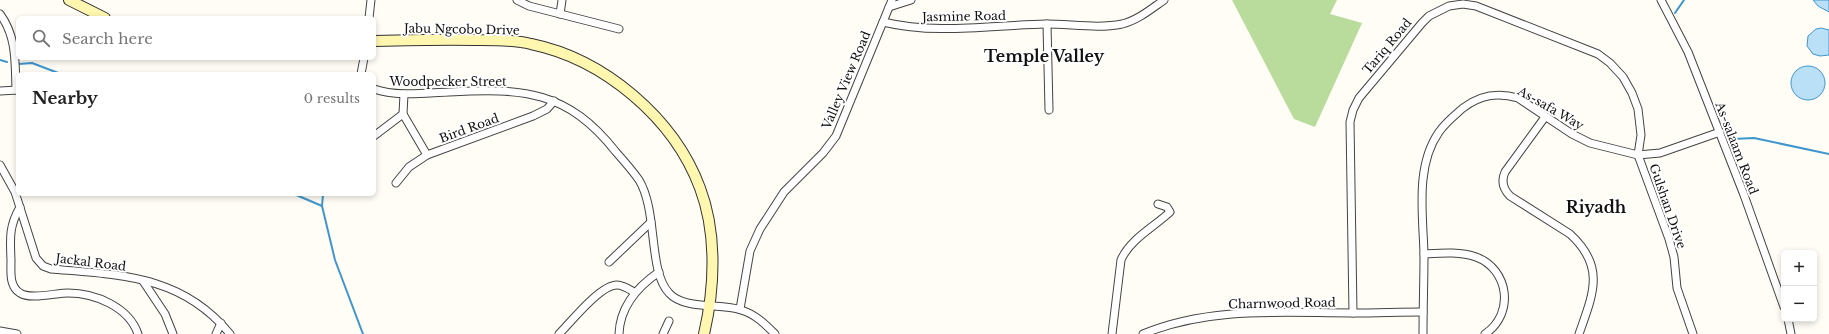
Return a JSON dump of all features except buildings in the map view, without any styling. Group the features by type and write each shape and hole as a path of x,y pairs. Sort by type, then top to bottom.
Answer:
{"main road":[{"path":"69,0 101,16"},
{"name":"Jabu Ngcobo Drive","path":"376,41 502,40 531,44 555,50 578,60 598,70 631,94 655,116 673,138 693,171 707,210 711,241 712,269 709,305 704,334"}],"street":[{"path":"369,16 371,0"},
{"path":"516,0 529,6 619,29"},
{"path":"560,14 562,0"},
{"name":"Valley View Road","path":"740,309 748,262 754,242 784,192 827,149 836,136 892,0"},
{"path":"889,7 911,0"},
{"name":"Jasmine Road","path":"883,22 901,26 922,28 974,29 1047,24 1124,24 1140,16 1164,0"},
{"name":"As-salaam Road","path":"1661,0 1688,52 1744,195 1781,299"},
{"name":"Tariq Road","path":"1353,314 1350,122 1352,110 1358,98 1422,22 1439,10 1449,6 1463,4 1476,6 1588,49 1604,58 1623,76 1635,101 1641,135 1638,155"},
{"path":"0,14 7,23 12,35 16,79"},
{"path":"1047,24 1049,110"},
{"path":"361,72 364,60"},
{"path":"0,90 16,90"},
{"name":"Woodpecker Street","path":"376,90 404,94 502,91 526,93 554,101 582,116 595,127 614,149 643,188 648,203 659,272 665,289 673,297 684,302 709,305"},
{"path":"404,94 403,114 427,155"},
{"name":"As-safa Way","path":"1424,334 1423,186 1425,169 1439,133 1449,120 1474,101 1482,97 1498,95 1518,98 1572,134 1590,143 1638,155 1660,153 1720,132"},
{"name":"Bird Road","path":"396,182 409,167 427,155 533,116 547,109 554,101"},
{"path":"376,134 403,114"},
{"path":"1545,117 1505,172 1503,184 1510,196 1570,234 1589,257 1594,271 1594,289 1579,334"},
{"name":"Gulshan Drive","path":"1638,155 1671,245 1674,257 1677,288 1693,334"},
{"name":"Jackal Road","path":"0,165 16,195"},
{"name":"Jackal Road","path":"16,196 36,258 42,266 51,269 114,274 143,281 188,297 206,309 230,334"},
{"path":"1112,334 1121,260 1125,252 1134,242 1170,212 1167,207 1158,204"},
{"path":"20,207 10,232 11,276 13,285 18,292 28,296 68,293 101,299 121,311 133,324 138,334"},
{"path":"609,262 651,222"},
{"path":"1424,254 1469,255 1481,259 1496,271 1502,282 1505,298 1496,323 1485,334"},
{"path":"619,334 623,313 634,292 645,281 659,272"},
{"path":"143,281 165,314 172,334"},
{"path":"559,334 606,288 616,285 634,292"},
{"path":"709,305 740,309 753,314 775,334"},
{"name":"Charnwood Road","path":"1143,334 1160,327 1184,321 1250,312 1353,314 1423,312"},
{"path":"663,334 669,321"},
{"path":"1789,322 1791,334"},
{"path":"216,334 221,323"},
{"path":"0,331 16,334"}],"green space":[{"path":"1232,0 1337,0 1330,14 1362,23 1315,127 1294,119"}],"water":[{"path":"1813,0 1829,0 1829,12 1818,6"},
{"path":"1821,28 1829,30 1829,55 1820,56 1813,54 1807,46 1808,36 1816,29"},
{"path":"1805,66 1811,66 1815,67 1822,73 1825,83 1824,90 1818,97 1811,100 1805,100 1801,99 1794,93 1791,86 1791,80 1792,76 1798,69"}],"waterway":[{"path":"1675,13 1684,0"},
{"path":"0,60 7,62"},
{"path":"19,64 32,63 56,72"},
{"path":"1726,142 1733,139 1754,138 1829,154"},
{"path":"299,196 322,206"},
{"path":"323,196 322,206 335,260 363,334"}],"district":[{"name":"Temple Valley","path":"1044,56"},
{"name":"Riyadh","path":"1596,207"}]}
